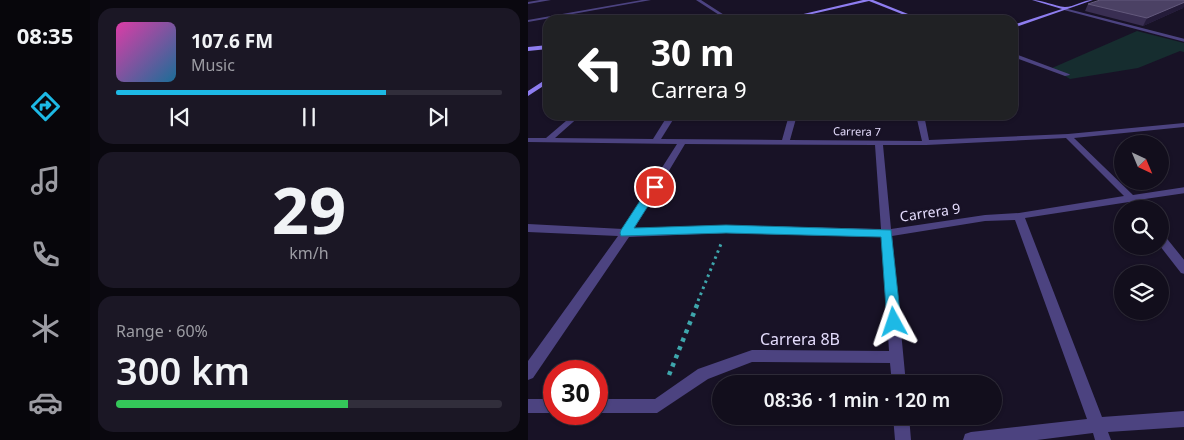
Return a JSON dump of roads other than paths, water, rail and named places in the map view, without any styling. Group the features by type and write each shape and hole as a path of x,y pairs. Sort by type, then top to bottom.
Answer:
{"main road":[{"path":"802,15 869,0 908,15"},
{"path":"1034,0 1066,9"},
{"path":"1018,25 1091,0"},
{"path":"528,43 543,42"},
{"path":"528,49 543,48"},
{"path":"528,94 543,84"}],"street":[{"path":"528,3 549,0"},
{"path":"562,15 650,0"},
{"path":"698,0 722,15"},
{"path":"535,1 543,16"},
{"path":"1066,9 1184,41"},
{"path":"528,21 543,18"},
{"path":"1018,57 1068,75"},
{"path":"548,141 571,120"},
{"path":"655,142 669,120"},
{"path":"786,141 792,120"},
{"path":"921,120 926,143"},
{"name":"Carrera 7","path":"528,140 926,143 1068,136 1184,125"},
{"path":"1068,136 1131,198"},
{"path":"528,372 626,233 684,141"},
{"path":"880,143 898,375"},
{"name":"Carrera 9","path":"528,228 626,233 726,229 887,233 984,218 1018,216 1184,190"},
{"path":"1018,216 1101,433"},
{"path":"1169,250 1184,270"},
{"name":"Carrera 8B","path":"608,406 657,406 703,374 752,356 897,357"},
{"path":"528,406 543,406"},
{"path":"971,440 1101,433 1184,419"},
{"path":"902,425 903,440"}]}
